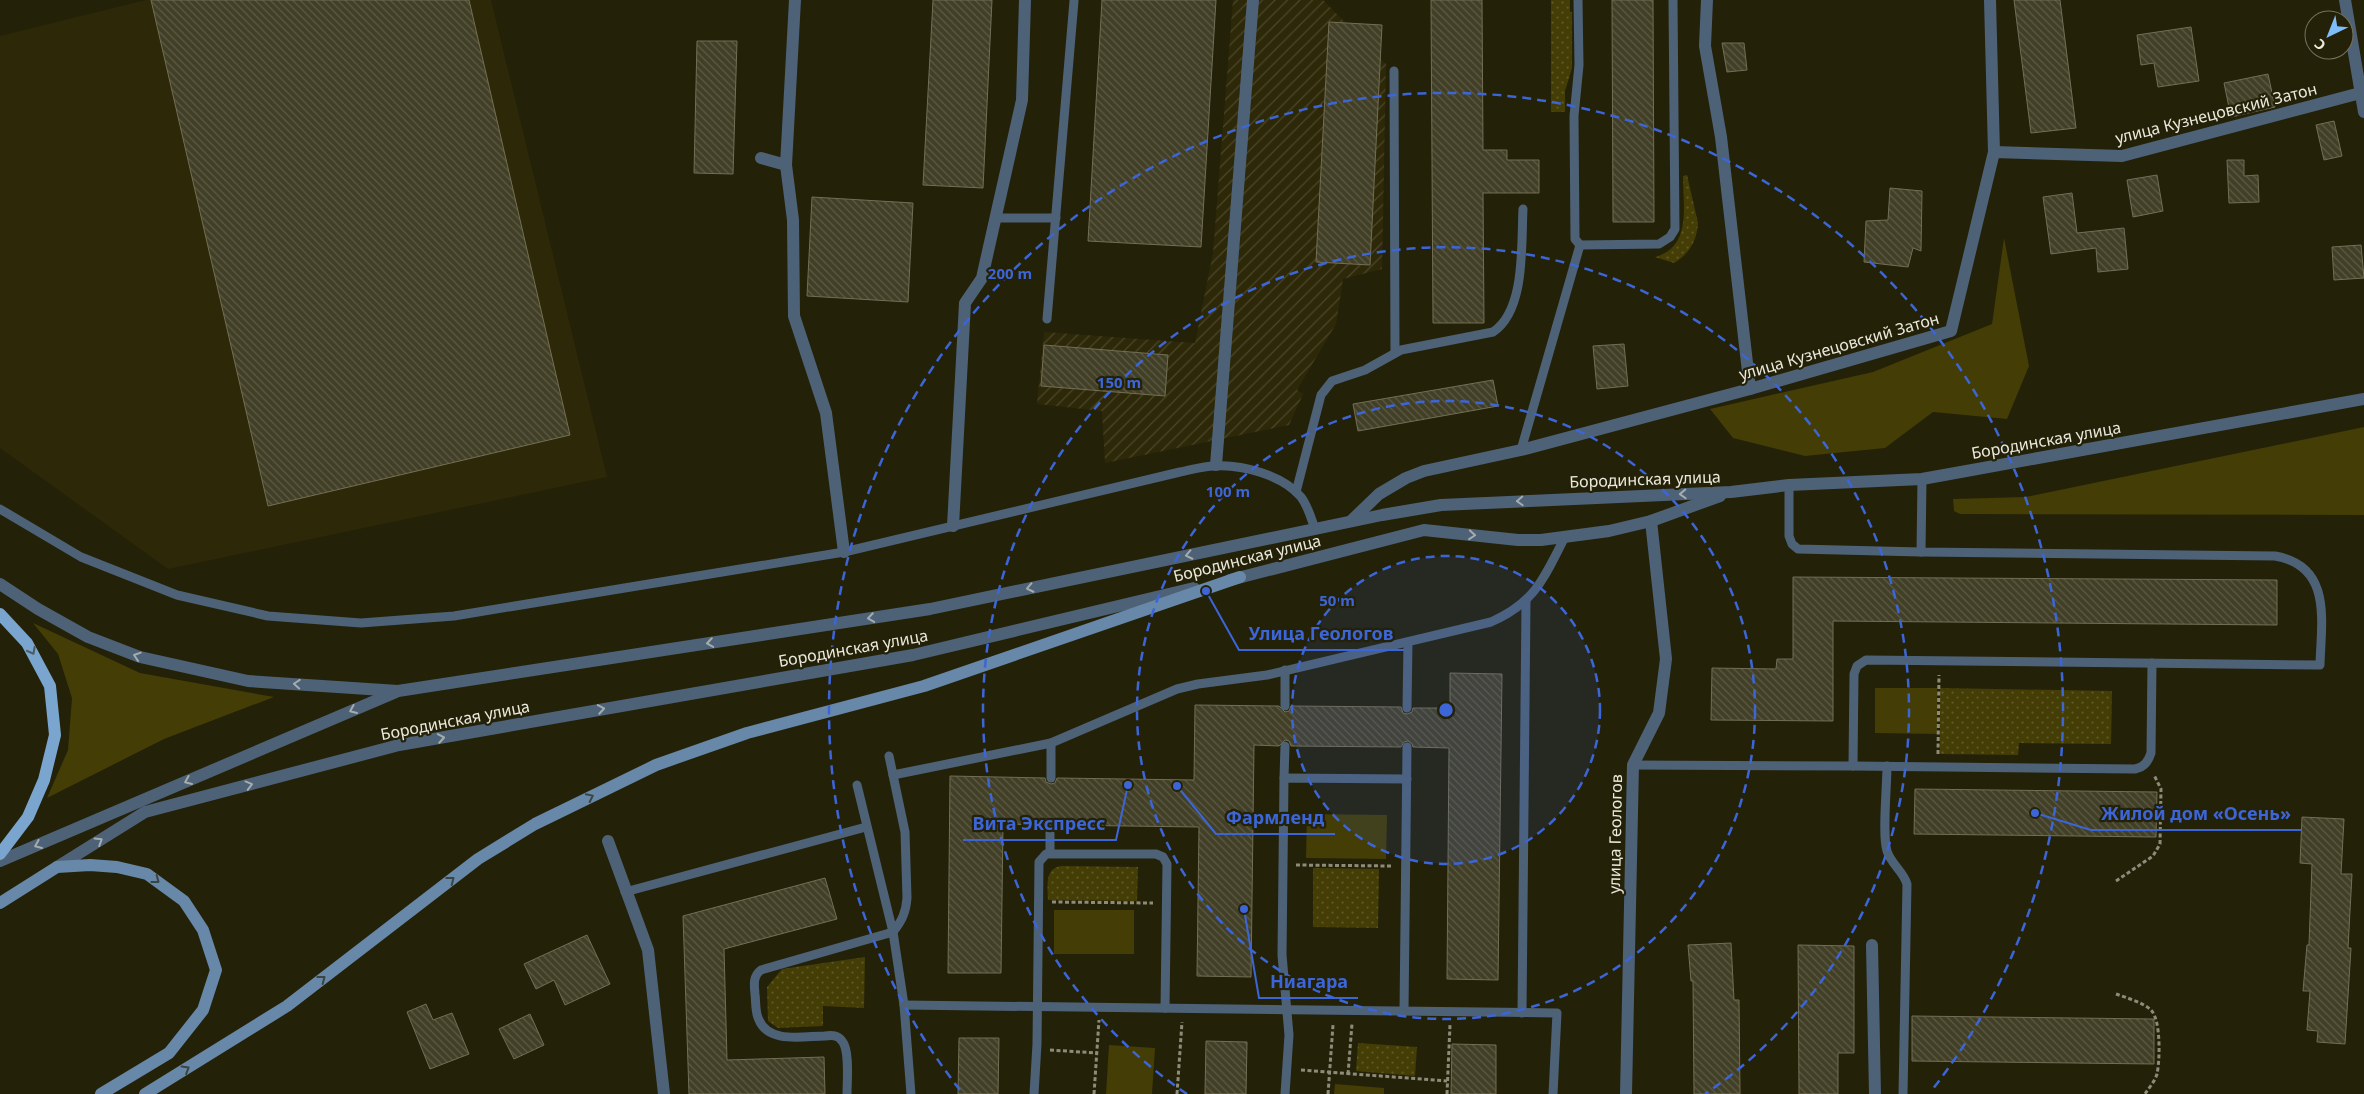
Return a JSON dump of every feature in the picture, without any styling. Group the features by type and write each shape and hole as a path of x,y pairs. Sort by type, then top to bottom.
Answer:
{"main road":[{"path":"145,1094 287,1006 478,859 535,824 656,766 756,731 924,686 1240,577"},
{"path":"0,614 27,643 50,686 54,735 44,780 28,817 0,854"},
{"path":"57,867 90,865 117,867 148,874 184,901 203,930 216,970 203,1010 169,1053 101,1094"},
{"name":"Бородинская улица","path":"0,902 57,867"}],"street":[{"path":"795,0 786,165 793,220 794,316 826,414 844,552"},
{"path":"953,526 965,302 982,278 1022,100 1025,0"},
{"path":"1216,466 1253,0"},
{"path":"1708,0 1705,46 1721,137 1750,388"},
{"path":"1990,0 1994,152"},
{"path":"2345,0 2364,112"},
{"name":"улица Кузнецовский Затон","path":"1351,521 1379,494 1424,470 1521,450 1951,331 1994,152 2122,156 2362,92"},
{"path":"760,158 786,165"},
{"name":"Бородинская улица","path":"398,691 930,609 1351,521 1441,505 1732,492 1789,485 1922,479 2364,399"},
{"name":"Бородинская улица","path":"57,867 145,812 400,746 913,655 1240,577 1424,530 1518,540 1565,537 1609,531 1651,521 1732,492"},
{"name":"улица Геологов","path":"1626,1094 1633,765 1659,713 1666,659 1651,521"},
{"path":"0,584 38,609 88,637 140,657 248,681 398,691"},
{"path":"0,861 398,691"},
{"path":"608,841 625,892 648,950 664,1094"},
{"path":"1872,945 1875,1094"}],"lane":[{"path":"1521,450 1580,245 1574,236 1574,107 1579,65 1578,0"},
{"path":"1580,245 1659,244 1670,236 1674,229 1673,0"},
{"path":"1048,319 1074,1"},
{"path":"1394,71 1395,352"},
{"path":"1296,492 1324,388 1337,378 1365,370 1395,352 1493,332 1503,324 1510,312 1519,276 1523,209"},
{"path":"995,218 1056,218"},
{"path":"0,509 81,557 177,595 268,616 361,623 454,616 844,552 1180,472 1216,466 1260,473 1283,483 1296,492 1310,514 1314,529"},
{"path":"1921,552 1922,479"},
{"path":"1789,485 1789,536 1792,544 1798,549 2275,556 2300,565 2316,583 2321,597 2320,665 1866,660 1857,666 1854,674 1853,766"},
{"path":"893,775 1051,743 1178,689 1198,684 1256,677 1491,622 1509,614 1526,602 1542,581 1565,537"},
{"path":"1522,1013 1526,602"},
{"path":"1407,708 1408,642"},
{"path":"1633,765 2135,769 2145,764 2150,753 2152,663"},
{"path":"1285,670 1285,706"},
{"path":"1050,778 1051,743"},
{"path":"1285,746 1282,965 1289,1035 1285,1094"},
{"path":"1404,1012 1407,747"},
{"path":"847,1094 846,1049 842,1041 834,1035 780,1037 766,1030 757,1016 755,977 758,972 766,968 893,932 903,917 907,898 905,832 888,756"},
{"path":"1887,766 1886,848 1892,862 1904,875 1907,884 1903,1094"},
{"path":"1284,778 1406,779"},
{"path":"857,784 893,932 904,1005 911,1094"},
{"path":"1050,825 1050,853"},
{"path":"625,892 866,827"},
{"path":"1034,1094 1038,1006 1039,862 1043,856 1050,853 1160,855 1167,864 1165,1008"},
{"path":"904,1005 1557,1014 1553,1094"}],"path":[{"path":"1938,767 1939,660"},
{"path":"2116,881 2152,856 2160,844 2161,789 2158,781 2145,764"},
{"path":"1284,864 1406,866"},
{"path":"1039,902 1166,903"},
{"path":"2116,994 2144,1006 2153,1012 2157,1021 2158,1068 2155,1079 2146,1094"},
{"path":"1094,1094 1100,1007"},
{"path":"1177,1094 1183,1008"},
{"path":"1328,1094 1334,1010"},
{"path":"1348,1074 1353,1010"},
{"path":"1447,1094 1450,1012"},
{"path":"1037,1049 1097,1053"},
{"path":"1286,1069 1447,1081"}],"shaded area":[{"path":"146,0 491,0 607,477 168,569 0,448 0,36"},
{"path":"1233,0 1323,0 1386,64 1382,269 1343,279 1336,324 1297,390 1303,394 1289,425 1105,463 1102,411 1037,404 1044,332 1195,343 1213,253"},
{"path":"1551,0 1570,0 1570,12 1572,12 1572,68 1565,91 1565,112 1551,112"},
{"path":"1687,175 1698,223 1697,230 1694,241 1688,251 1674,263 1655,257 1667,252 1680,235 1684,212 1683,176"},
{"path":"2004,238 2029,366 2007,419 1933,412 1885,448 1805,456 1733,438 1710,409 1873,372 1992,324"},
{"path":"2364,427 2364,515 1960,514 1954,511 1953,499 2026,497"},
{"path":"33,623 140,673 274,697 164,739 47,798 68,750 72,698 58,654"},
{"path":"1875,688 1937,688 1937,734 1875,733"},
{"path":"1940,688 2112,691 2111,744 2019,743 2018,755 1940,754"},
{"path":"1307,814 1387,815 1386,859 1306,858"},
{"path":"1061,866 1138,867 1137,901 1048,900 1049,874"},
{"path":"1313,868 1379,869 1378,928 1313,927"},
{"path":"1054,910 1134,910 1134,954 1054,954"},
{"path":"865,957 864,1008 823,1006 823,1026 778,1028 768,1021 767,987 782,969"},
{"path":"1358,1043 1417,1047 1415,1076 1356,1071"},
{"path":"1109,1045 1155,1048 1152,1094 1106,1094"},
{"path":"1335,1084 1384,1088 1384,1094 1334,1094"}],"building":[{"path":"151,0 469,0 570,435 268,506"},
{"path":"933,0 992,0 983,188 923,185"},
{"path":"1102,0 1216,0 1201,247 1088,241"},
{"path":"1431,0 1482,0 1483,150 1507,150 1507,160 1539,160 1539,193 1483,193 1484,323 1433,323"},
{"path":"1612,0 1653,0 1654,222 1613,222"},
{"path":"2014,0 2060,0 2076,128 2031,133"},
{"path":"1329,22 1382,25 1370,265 1316,262"},
{"path":"2191,27 2199,81 2158,87 2154,63 2141,65 2137,35"},
{"path":"697,41 737,41 733,174 694,173"},
{"path":"1722,43 1744,43 1747,70 1727,72"},
{"path":"2268,74 2275,107 2231,117 2224,83"},
{"path":"2334,121 2342,156 2324,160 2316,125"},
{"path":"2227,160 2244,160 2244,176 2258,175 2259,202 2229,203"},
{"path":"2157,175 2163,211 2133,217 2127,180"},
{"path":"1890,188 1922,191 1921,251 1913,248 1908,267 1864,262 1866,221 1888,220"},
{"path":"2072,193 2077,233 2124,228 2128,269 2098,272 2096,248 2051,254 2043,197"},
{"path":"812,197 913,203 908,302 807,296"},
{"path":"2361,245 2364,278 2334,280 2332,247"},
{"path":"1624,344 1628,386 1597,389 1593,346"},
{"path":"1044,345 1168,355 1165,396 1041,386"},
{"path":"1493,380 1498,406 1358,431 1353,404"},
{"path":"1793,577 2277,580 2277,625 1833,621 1833,721 1711,720 1712,668 1776,669 1777,659 1793,659"},
{"path":"1450,673 1502,674 1498,980 1447,979 1449,748 1413,747 1408,741 1404,742 1401,747 1291,746 1289,741 1285,740 1279,746 1254,745 1251,977 1197,976 1199,827 1056,825 1055,821 1050,819 1046,820 1044,825 1003,824 1001,973 948,973 950,776 1045,778 1046,782 1051,784 1055,783 1057,778 1194,780 1195,705 1279,706 1285,712 1289,711 1291,706 1401,707 1403,713 1407,714 1412,712 1413,708 1450,708"},
{"path":"1915,789 2157,792 2156,837 1914,834"},
{"path":"2302,817 2344,819 2341,874 2352,874 2348,948 2351,948 2345,1044 2317,1042 2318,1031 2307,1030 2310,991 2303,991 2307,945 2309,945 2312,864 2300,863"},
{"path":"825,878 837,919 724,949 727,1060 824,1057 825,1094 689,1094 683,916"},
{"path":"587,935 610,984 565,1005 554,980 536,989 524,964"},
{"path":"1731,943 1734,1000 1739,1000 1740,1094 1694,1094 1693,981 1691,981 1688,945"},
{"path":"1798,945 1854,946 1854,1053 1838,1053 1838,1094 1799,1094"},
{"path":"426,1004 433,1020 452,1013 469,1054 430,1069 407,1012"},
{"path":"530,1014 544,1045 514,1059 499,1029"},
{"path":"1912,1016 2154,1019 2154,1064 1912,1061"},
{"path":"959,1038 999,1038 998,1094 958,1094"},
{"path":"1206,1041 1247,1042 1246,1094 1205,1094"},
{"path":"1452,1044 1496,1045 1496,1094 1451,1094"}],"place":[{"name":"Улица Геологов","path":"1206,591"},
{"name":"Вита Экспресс","path":"1128,785"},
{"name":"Фармленд","path":"1177,786"},
{"name":"Жилой дом «Осень»","path":"2035,813"},
{"name":"Ниагара","path":"1244,909"}]}
